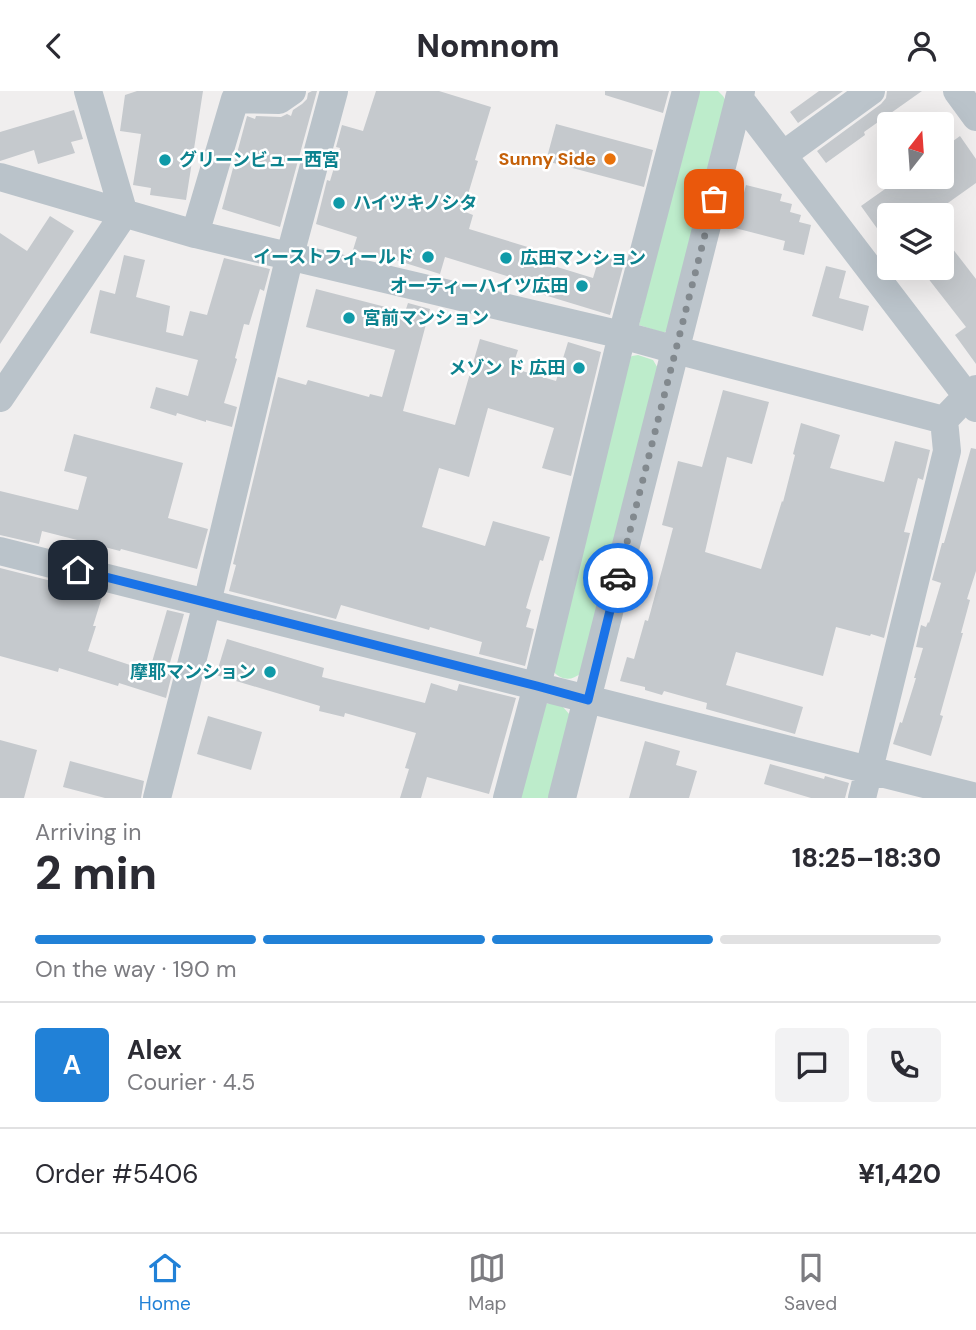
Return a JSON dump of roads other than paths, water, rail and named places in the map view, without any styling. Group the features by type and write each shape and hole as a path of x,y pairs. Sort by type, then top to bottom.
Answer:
{"street":[{"path":"88,91 124,214"},
{"path":"195,234 235,99 279,100 292,91"},
{"path":"157,798 207,603 290,255 334,91"},
{"path":"507,798 537,686 622,335 686,91"},
{"path":"783,155 871,91"},
{"path":"957,91 976,117"},
{"path":"740,94 783,155 973,398 944,420"},
{"path":"562,798 740,94"},
{"path":"0,177 195,234 622,335 944,420"},
{"path":"0,398 124,214"},
{"path":"862,798 947,451 944,420"},
{"path":"0,551 976,797"}],"place":[{"name":"Sunny Side","path":"610,159"},
{"name":"グリーンビュー西宮","path":"165,160"},
{"name":"ハイツキノシタ","path":"339,203"},
{"name":"イーストフィールド","path":"428,257"},
{"name":"広田マンション","path":"506,258"},
{"name":"オーティーハイツ広田","path":"582,286"},
{"name":"宮前マンション","path":"349,318"},
{"name":"メゾン ド 広田","path":"579,368"},
{"name":"摩耶マンション","path":"270,672"}]}
